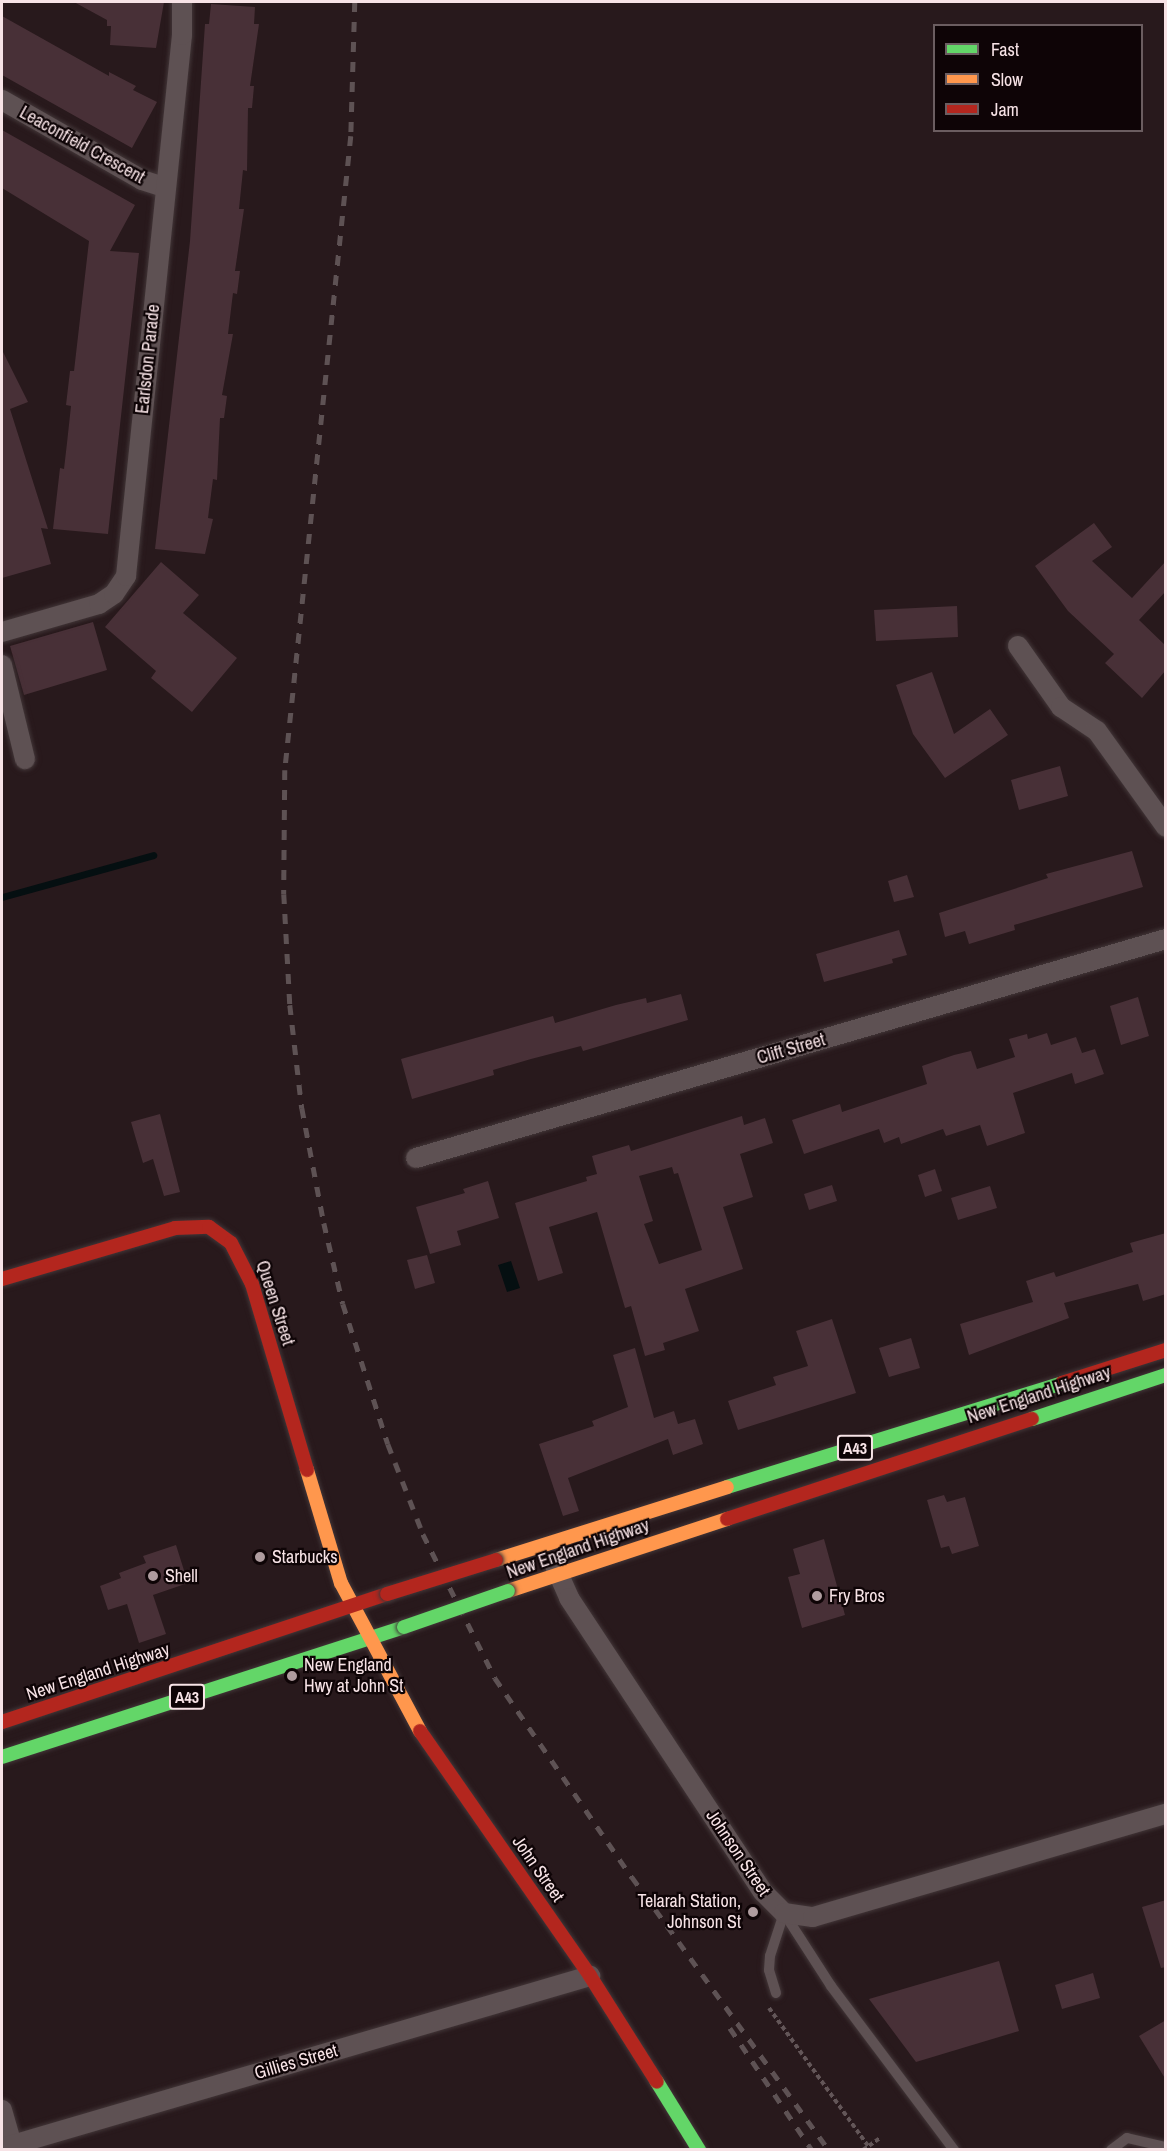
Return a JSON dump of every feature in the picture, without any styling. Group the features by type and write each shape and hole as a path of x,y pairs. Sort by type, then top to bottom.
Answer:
{"main road":[{"name":"Queen Street","path":"2,1279 175,1228 209,1227 221,1233 241,1259 252,1284 341,1583 355,1606"},
{"name":"New England Highway","path":"2,1722 387,1594 1166,1350"},
{"name":"New England Highway","path":"2,1756 404,1627 832,1481 1166,1374"},
{"name":"John Street","path":"355,1606 423,1737 590,1976 699,2150"}],"street":[{"name":"Earlsdon Parade","path":"2,632 99,604 114,594 126,576 164,187 182,34 182,2"},
{"name":"Leaconfield Crescent","path":"2,100 142,180 164,187"},
{"path":"1018,646 1061,707 1097,731 1166,826"},
{"path":"2,665 26,759"},
{"name":"Clift Street","path":"416,1158 1166,939"},
{"name":"Johnson Street","path":"544,1545 569,1598 756,1882 784,1913 813,1917 1166,1814"},
{"name":"Gillies Street","path":"7,2146 590,1976"},
{"path":"2,2110 7,2146"}],"lane":[{"path":"776,1993 769,1970 770,1956 784,1913"},
{"path":"784,1913 831,1986 954,2150"},
{"path":"1111,2150 1127,2138 1166,2148"}],"path":[{"path":"766,2002 868,2146"},
{"path":"863,2150 880,2138"}],"shaded area":[{"path":"511,1261 520,1288 507,1292 498,1265"}],"building":[{"path":"74,2 164,2 156,48 110,45 111,26 107,26 107,20"},
{"path":"211,4 255,7 254,24 259,24 250,86 254,86 252,108 248,108 247,171 243,170 239,209 244,209 235,271 240,271 237,294 233,293 228,334 233,334 222,395 227,396 224,418 220,418 217,480 213,479 208,518 213,519 205,554 155,549 190,241 205,24 209,24"},
{"path":"2,16 109,76 109,72 136,86 133,90 157,102 132,148 2,75"},
{"path":"2,130 135,205 110,251 139,253 108,534 53,529 60,468 64,469 71,406 66,405 70,371 74,371 89,241 2,188"},
{"path":"2,350 28,402 10,409 48,529 41,528 51,564 2,578"},
{"path":"1094,523 1112,547 1092,561 1132,598 1166,561 1166,591 1139,620 1166,646 1166,670 1142,698 1105,663 1114,654 1068,611 1035,566"},
{"path":"161,562 199,595 183,613 237,658 192,712 151,678 156,671 105,627"},
{"path":"957,606 958,637 876,641 874,610"},
{"path":"93,622 107,670 24,695 10,646"},
{"path":"932,672 954,734 990,709 1008,735 945,778 913,734 896,685"},
{"path":"1060,766 1068,796 1019,810 1011,780"},
{"path":"1132,851 1143,887 1014,925 1015,930 969,944 965,931 945,937 939,913 1048,878 1046,874"},
{"path":"907,875 914,897 894,902 888,881"},
{"path":"899,930 907,955 892,959 893,963 824,982 816,954"},
{"path":"681,994 688,1020 583,1051 581,1046 531,1059 493,1070 494,1075 412,1099 401,1059 553,1016 555,1023 646,998 647,1003"},
{"path":"1138,997 1149,1036 1121,1045 1110,1006"},
{"path":"1047,1033 1051,1045 1076,1037 1082,1053 1095,1049 1104,1074 1075,1084 1072,1073 1013,1093 1025,1133 987,1146 980,1125 946,1136 943,1129 901,1144 899,1137 884,1143 879,1129 804,1154 792,1120 840,1104 842,1112 927,1084 922,1066 954,1055 971,1051 977,1069 1015,1057 1009,1039 1027,1034 1028,1039"},
{"path":"160,1114 180,1192 164,1196 153,1159 143,1163 131,1122"},
{"path":"742,1116 744,1125 765,1118 773,1143 740,1154 753,1197 723,1207 743,1269 685,1289 699,1331 663,1343 665,1350 645,1356 631,1306 625,1308 597,1212 549,1227 563,1273 538,1281 515,1203 587,1181 586,1177 597,1174 592,1156 629,1145 631,1151","holes":["672,1167 674,1174 678,1173 702,1250 659,1264 644,1224 653,1221 639,1176"]},
{"path":"935,1169 942,1191 925,1197 918,1175"},
{"path":"488,1181 499,1218 457,1231 461,1245 430,1254 416,1207 465,1193 463,1189"},
{"path":"832,1185 837,1201 809,1210 804,1194"},
{"path":"990,1186 997,1208 958,1220 951,1198"},
{"path":"1166,1233 1166,1294 1143,1301 1138,1284 1064,1303 1069,1318 969,1355 960,1324 1033,1302 1026,1281 1054,1272 1056,1277 1133,1252 1130,1243"},
{"path":"427,1255 435,1283 415,1289 407,1260"},
{"path":"832,1319 856,1393 738,1430 728,1401 776,1385 773,1377 808,1366 796,1331"},
{"path":"911,1338 920,1368 889,1377 879,1348"},
{"path":"635,1348 654,1418 674,1411 678,1424 695,1419 703,1444 673,1455 668,1439 568,1478 579,1511 563,1516 539,1444 594,1426 592,1421 628,1407 613,1355"},
{"path":"944,1495 947,1502 965,1497 979,1546 952,1554 949,1546 941,1548 927,1500"},
{"name":"Fry Bros","path":"824,1539 845,1615 802,1628 788,1577 800,1574 793,1549"},
{"name":"Shell","path":"176,1545 188,1583 153,1595 166,1634 139,1643 127,1604 108,1610 100,1586 121,1578 119,1573 146,1563 143,1556"},
{"path":"1166,1900 1166,1967 1161,1968 1142,1907"},
{"path":"999,1961 1019,2031 916,2062 869,1999"},
{"path":"1093,1973 1100,1998 1062,2009 1055,1985"},
{"path":"1166,2020 1166,2080 1139,2036"}],"waterway":[{"path":"2,897 153,855"}],"railway":[{"path":"355,2 351,136 285,770 284,894 290,1005 302,1108 324,1223 343,1304 388,1444 423,1534 495,1678 632,1877 829,2150"},
{"path":"730,2028 812,2150"}],"traffic: fast":[{"path":"1032,1419 1166,1375"},
{"path":"727,1487 1062,1383"},
{"path":"404,1627 508,1591"},
{"path":"2,1757 404,1627"},
{"path":"657,2082 699,2150"}],"traffic: slow":[{"path":"307,1470 341,1583 420,1731"},
{"path":"496,1560 727,1487"},
{"path":"508,1591 727,1519"}],"traffic: jam":[{"path":"2,1279 175,1228 209,1227 231,1243 252,1284 307,1470"},
{"path":"1062,1383 1166,1350"},
{"path":"727,1519 1032,1419"},
{"path":"387,1594 496,1560"},
{"path":"2,1722 387,1594"},
{"path":"420,1731 590,1976 657,2082"}],"place":[{"name":"Starbucks","path":"260,1557"},
{"name":"Shell","path":"153,1576"},
{"name":"Fry Bros","path":"817,1596"},
{"name":"New England Hwy at John St","path":"292,1676"},
{"name":"Telarah Station, Johnson St","path":"753,1912"}]}
